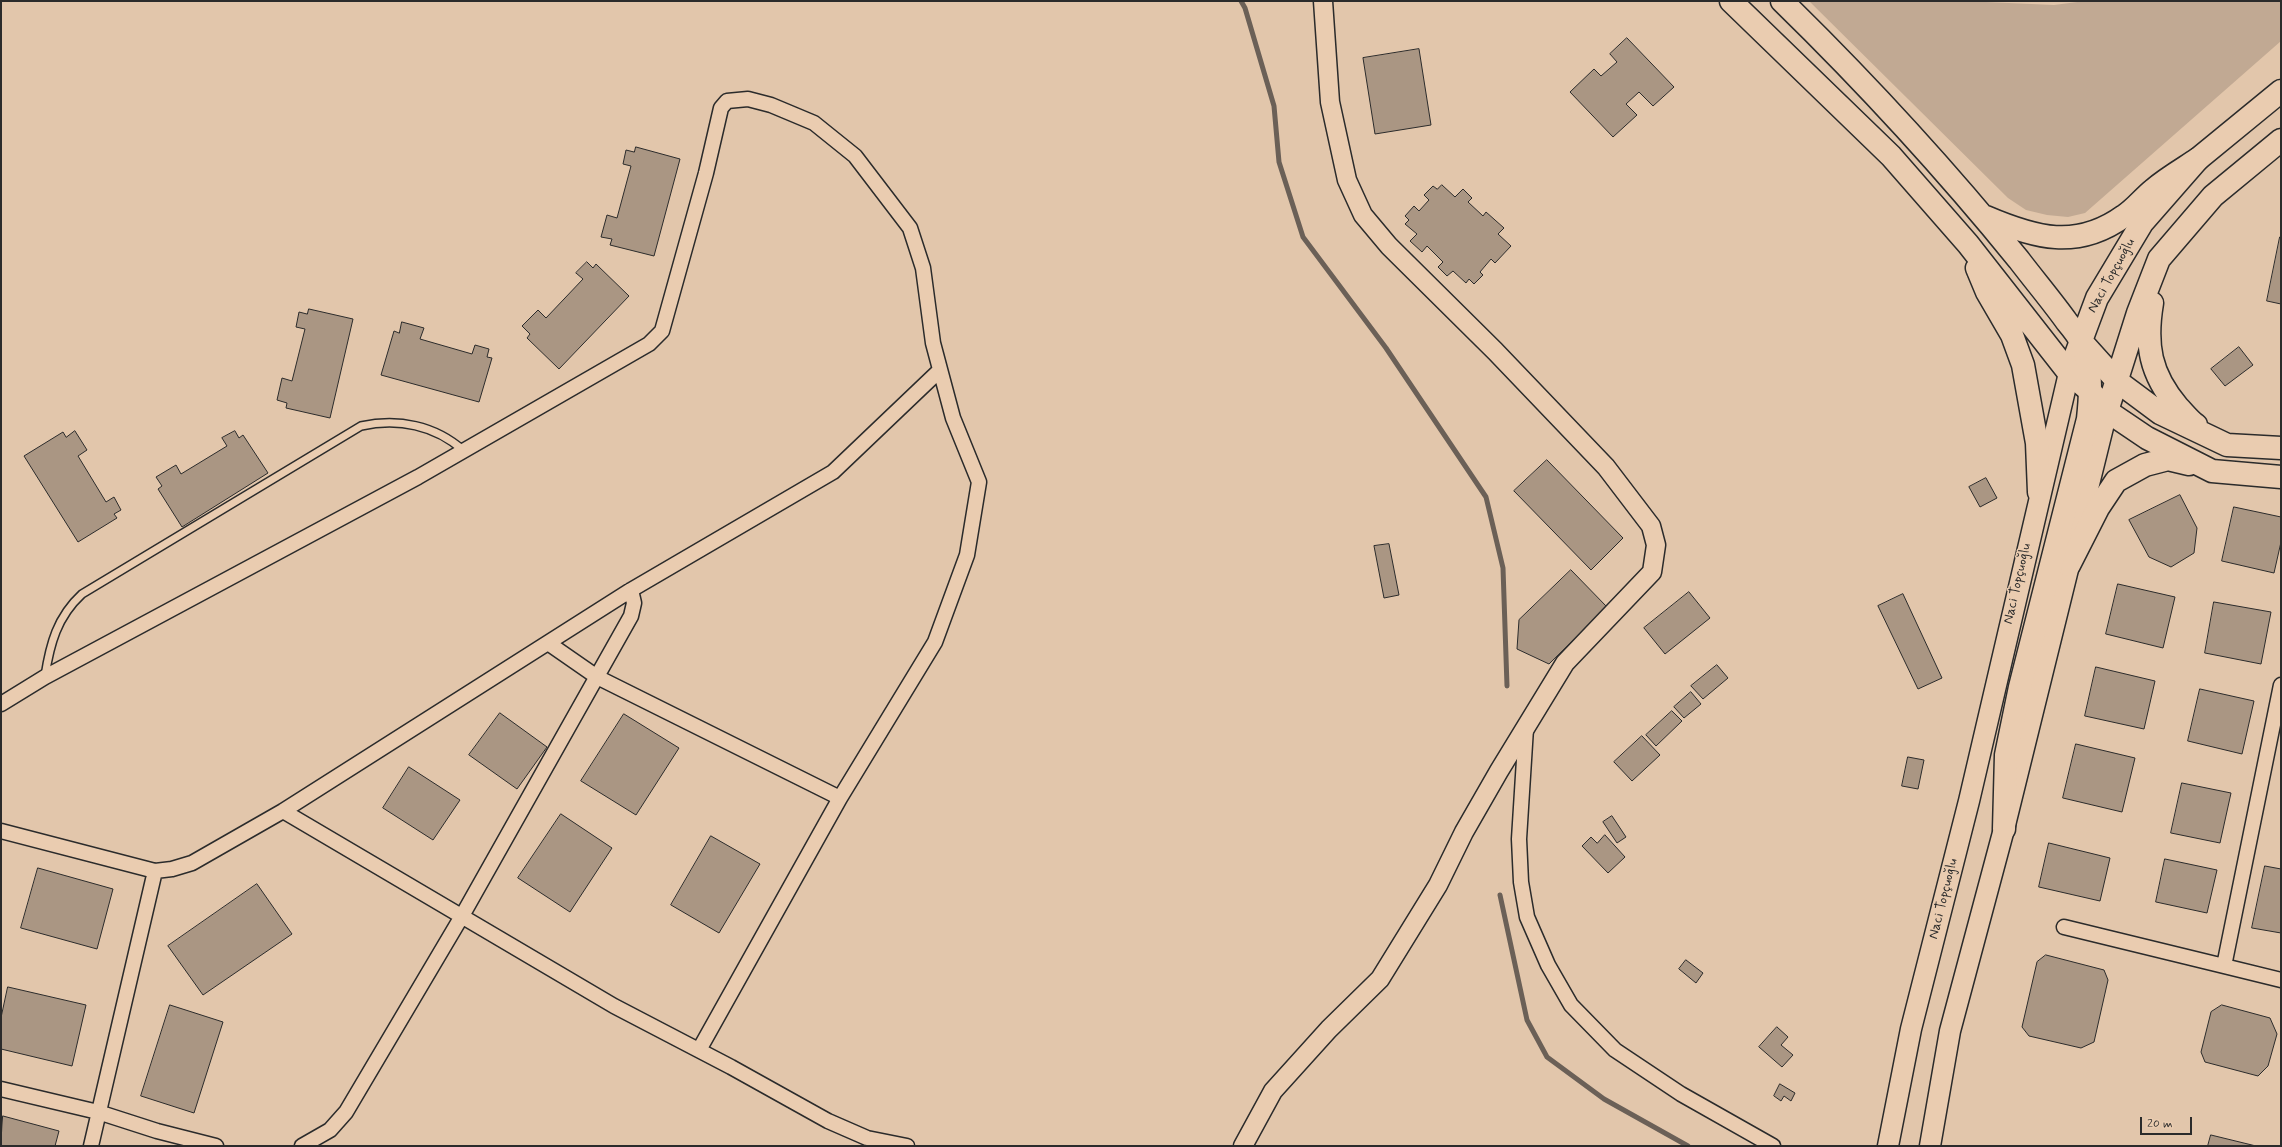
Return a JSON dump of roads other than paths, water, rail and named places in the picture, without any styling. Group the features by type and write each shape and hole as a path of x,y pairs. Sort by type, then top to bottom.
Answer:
{"main road":[{"path":"1731,1 1891,156 1968,244 2069,373 2091,392 2107,411 2147,438 2212,471"},
{"path":"1782,1 1833,51 1900,122 1983,216 2055,305 2081,341 2117,381 2160,413 2227,445 2281,448"},
{"name":"Naci Topçuoğlu","path":"1888,1146 1911,1028 1969,801 2069,373 2097,298 2142,223 2198,159 2281,91"},
{"path":"1930,1146 1934,1114 1950,1031 2004,829 2107,411 2138,313 2159,259 2213,196 2281,140"},
{"path":"1983,216 2021,232 2059,239 2090,235 2124,216 2154,189 2198,159"},
{"path":"1968,244 1986,292 2012,335 2023,365 2037,443 2040,492"},
{"path":"2159,259 2148,327 2152,362 2163,389 2191,422 2227,445"},
{"path":"2004,829 2006,756 2020,687 2088,419 2091,392 2090,367 2081,341"},
{"path":"2069,565 2098,508 2116,481 2145,465 2168,459 2212,471 2281,477"},
{"path":"1934,1114 1938,1146"}],"street":[{"path":"1243,1146 1273,1091 1329,1029 1380,979 1438,885 1464,832 1565,663 1652,572 1656,545 1651,526 1606,467 1495,350 1389,246 1363,215 1347,180 1330,102 1323,1"},
{"path":"1,704 45,677 464,451 648,344 662,331 706,173 721,108 727,101 748,99 772,105 814,123 855,156 910,228 924,268 934,343 953,418 979,482 967,555 935,642 840,798 699,1050"},
{"path":"1,831 155,871 172,869 192,863 283,811 630,590 833,472 940,370"},
{"path":"302,1146 330,1130 346,1112 462,916 597,677 633,610 633,597 630,590"},
{"path":"548,643 597,677 840,798"},
{"path":"2224,966 2277,723 2281,685"},
{"path":"1526,728 1519,839 1521,882 1527,917 1548,965 1571,1005 1615,1050 1681,1094 1773,1146"},
{"path":"283,811 614,1006 699,1050 828,1121 867,1138 906,1146"},
{"path":"90,1146 155,871"},
{"path":"2064,927 2281,980"},
{"path":"1,1089 98,1112 157,1131 216,1146"}],"lane":[{"path":"45,677 55,631 66,611 82,594 361,426 387,422 419,426 443,436 464,451"}],"waterway":[{"path":"1241,1 1245,8 1274,106 1279,162 1303,237 1386,348 1486,497 1503,568 1507,686"},
{"path":"1500,895 1527,1020 1547,1057 1604,1099 1688,1146"}]}
